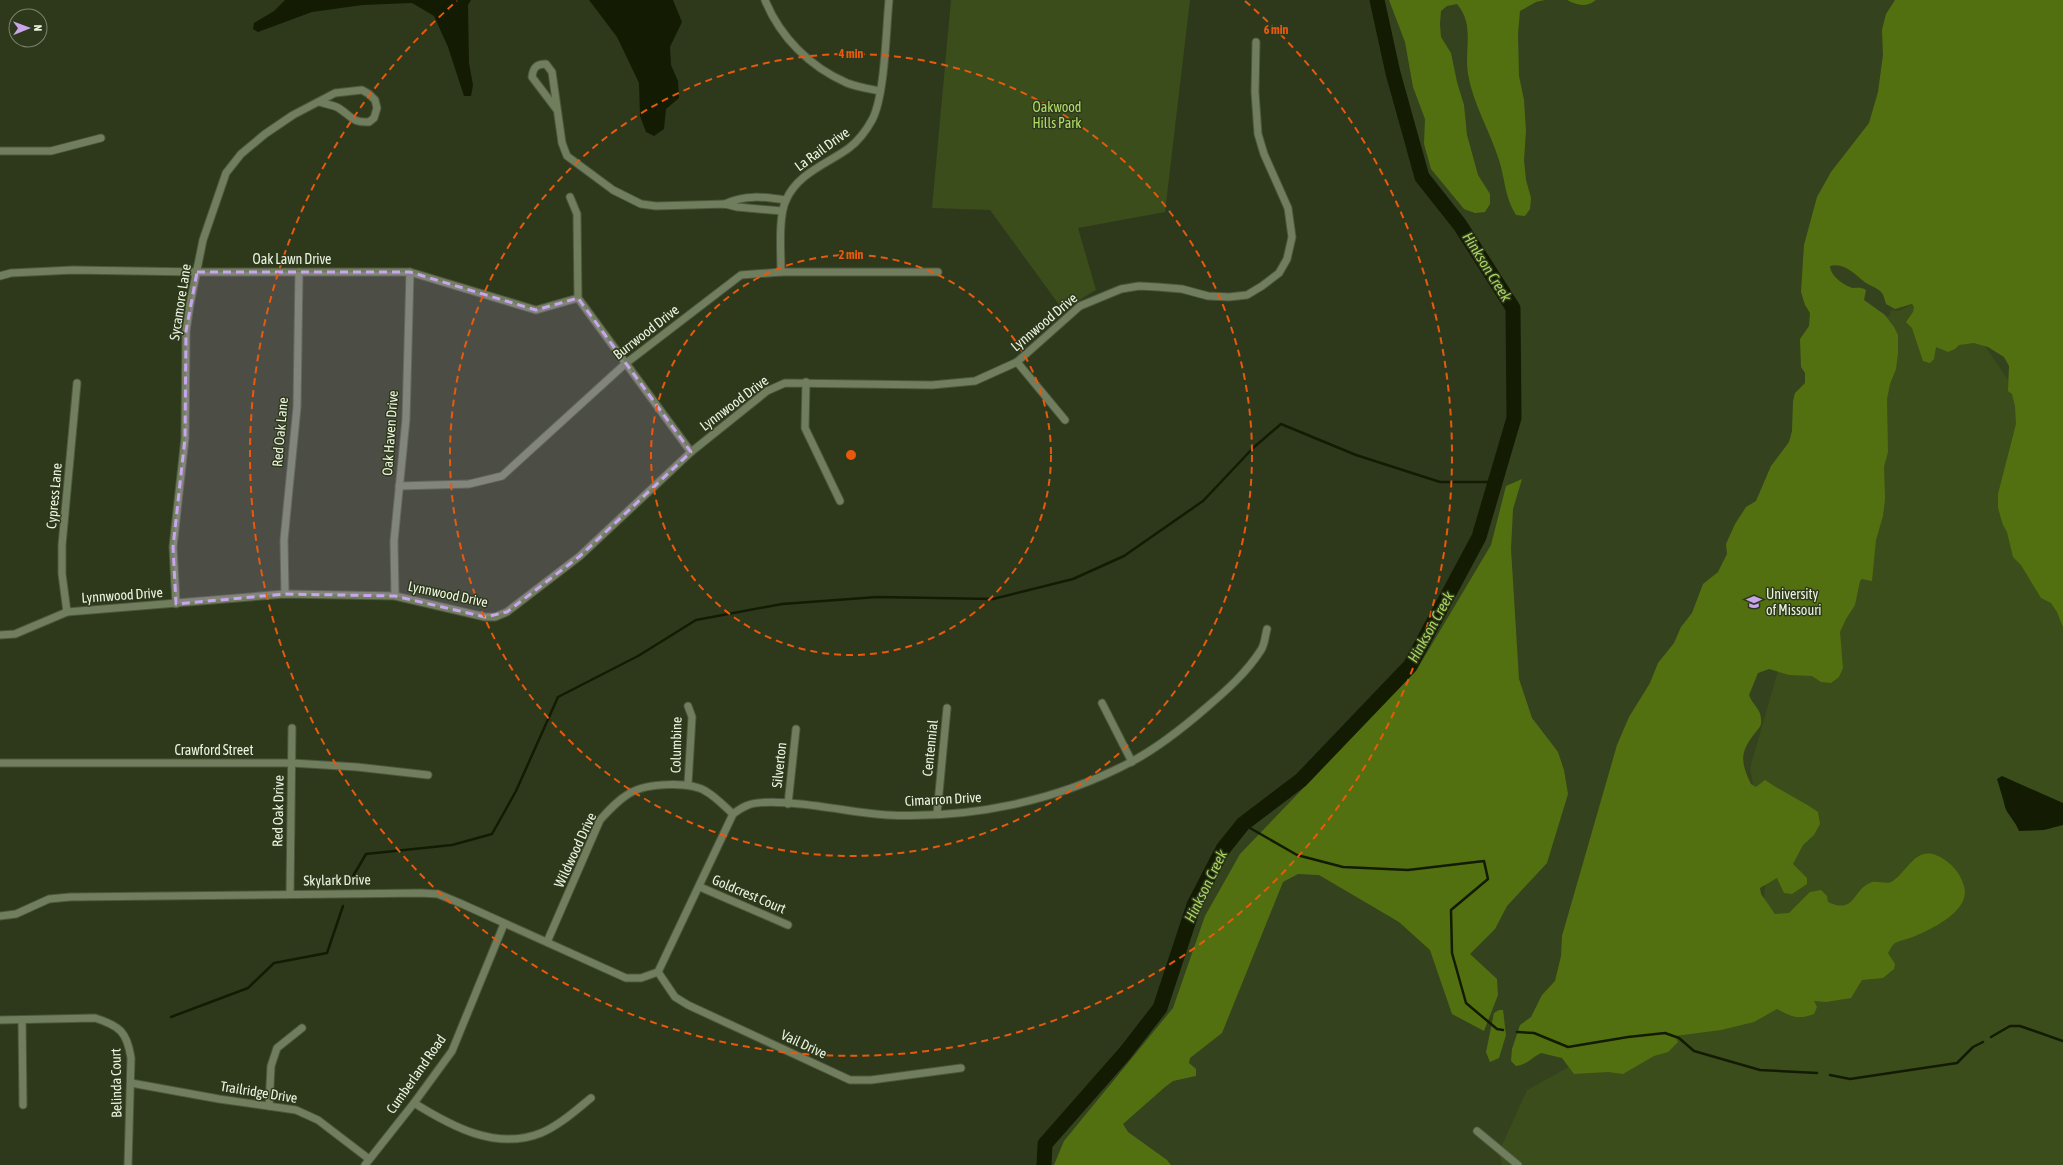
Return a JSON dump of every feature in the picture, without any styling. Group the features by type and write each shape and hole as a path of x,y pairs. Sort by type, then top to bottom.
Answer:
{"street":[{"path":"765,0 776,22 789,40 805,57 822,70 848,84 880,91"},
{"name":"La Rail Drive","path":"781,272 782,211 786,200 802,178 849,148 860,138 872,119 880,91 888,0"},
{"name":"Lynnwood Drive","path":"0,635 15,634 68,612 285,594 395,596 485,617 495,617 507,612 580,556 691,452 768,391 785,383 945,384 975,381 1017,362 1080,306 1121,289 1139,286 1158,286 1182,289 1208,296 1229,297 1247,295 1279,273 1287,259 1292,237 1288,208 1264,154 1258,134 1255,92 1256,42"},
{"path":"557,110 532,77 534,68 537,66 546,64 552,72 562,143 567,156 630,200 656,206 725,204 737,207 782,211"},
{"name":"Sycamore Lane","path":"176,604 173,547 185,438 186,331 203,240 226,172 241,154 265,134 292,115 335,93 362,90 369,94 374,100 377,108 374,118 369,122 361,122 353,120 339,108 319,102"},
{"path":"0,151 50,151 101,138"},
{"path":"570,197 576,214 578,298 691,452"},
{"path":"725,204 734,200 751,197 786,200"},
{"name":"Oak Lawn Drive","path":"0,276 11,273 73,270 197,272 410,272 536,310 578,298"},
{"name":"Red Oak Lane","path":"285,594 284,540 296,407 299,272"},
{"name":"Oak Haven Drive","path":"395,596 394,540 406,419 410,272"},
{"name":"Burrwood Drive","path":"399,486 469,484 502,476 625,364 741,275 781,272 938,272"},
{"path":"1017,362 1065,420"},
{"path":"806,382 805,428 840,501"},
{"name":"Cypress Lane","path":"68,612 62,574 62,545 78,383"},
{"name":"Cimarron Drive","path":"733,814 746,805 768,802 887,815 937,814 992,810 1046,797 1094,780 1132,762 1181,730 1232,686 1262,649 1267,629"},
{"path":"1102,703 1132,762"},
{"name":"Columbine","path":"688,706 692,717 688,784"},
{"name":"Centennial","path":"937,814 947,708"},
{"name":"Red Oak Drive","path":"290,894 292,728"},
{"name":"Silverton","path":"788,804 796,729"},
{"name":"Crawford Street","path":"0,763 292,763 357,767 428,775"},
{"name":"Wildwood Drive","path":"547,942 600,820 614,804 631,792 657,786 688,784 707,791 733,814"},
{"path":"658,972 700,887 733,814"},
{"name":"Goldcrest Court","path":"700,887 788,925"},
{"name":"Skylark Drive","path":"0,916 16,914 49,899 70,897 421,892 438,894 626,978 641,978 658,972"},
{"name":"Cumberland Road","path":"367,1162 414,1103 452,1051 504,924"},
{"name":"Vail Drive","path":"658,972 676,997 688,1005 850,1080 871,1080 961,1068"},
{"name":"Belinda Court","path":"0,1020 95,1018 110,1023 120,1029 129,1042 131,1058 128,1165"},
{"path":"22,1020 23,1105"},
{"path":"269,1106 271,1066 277,1048 302,1028"},
{"name":"Trailridge Drive","path":"131,1083 219,1099 296,1110 318,1120 367,1162"},
{"path":"414,1103 465,1132 488,1137 513,1139 540,1133 563,1120 591,1098"},
{"path":"1477,1131 1518,1165"}],"highlighted area":[{"path":"197,272 410,272 536,310 578,298 691,452 580,556 507,612 485,617 395,596 285,594 176,604 173,547 185,438 186,331"}],"shaded area":[{"path":"285,0 471,0 468,5 469,63 473,85 471,96 464,96 448,47 434,16 412,3 363,5 312,12 258,32 253,29 254,23 274,11"},
{"path":"589,0 673,0 682,22 670,47 671,65 678,81 679,98 666,109 664,129 654,136 646,132 640,116 639,83 617,37"},
{"name":"University of Missouri","path":"1378,0 2010,0 2063,49 2063,1165 1044,1165 1045,1144 1125,1053 1160,1008 1194,905 1223,849 1243,824 1301,780 1410,666 1479,537 1514,418 1513,308 1422,177 1393,73"},
{"path":"2002,776 2063,803 2063,825 2044,830 2019,831 2005,807 1997,779"}],"green space":[{"name":"Oakwood Hills Park","path":"951,0 1190,0 1165,212 1078,228 1096,290 1063,310 990,210 932,208"},
{"path":"1389,0 1545,0 1536,2 1520,11 1518,34 1519,76 1524,100 1526,131 1524,160 1526,180 1531,198 1530,209 1525,216 1516,215 1512,209 1507,195 1499,160 1470,85 1467,65 1468,38 1466,20 1457,4 1447,6 1441,11 1441,37 1451,53 1457,82 1464,105 1467,135 1478,175 1490,194 1490,204 1485,212 1475,213 1464,209 1431,169 1424,144 1425,119 1413,87 1405,42"},
{"path":"1567,0 1596,0 1592,3 1582,5"},
{"path":"1895,0 2063,0 2063,627 2057,612 2051,603 2041,598 2021,565 2013,557 2007,532 2003,525 1998,508 1998,494 2016,424 2015,406 2012,394 2008,391 2009,366 2004,357 1988,347 1974,343 1959,345 1955,349 1948,352 1936,347 1934,359 1930,363 1923,361 1912,328 1906,322 1913,312 1914,307 1912,304 1895,309 1886,304 1880,291 1866,283 1850,270 1835,265 1830,266 1832,273 1842,283 1849,287 1866,290 1864,300 1885,315 1898,335 1896,369 1890,384 1887,399 1888,452 1884,467 1885,499 1883,516 1876,540 1872,581 1862,579 1860,581 1855,605 1840,632 1843,668 1839,677 1831,683 1821,682 1812,676 1789,675 1769,669 1758,673 1749,695 1761,715 1760,727 1746,746 1743,757 1743,763 1751,784 1756,787 1765,780 1818,812 1820,824 1814,835 1803,845 1793,864 1807,878 1807,884 1792,894 1784,893 1777,878 1760,888 1761,894 1775,914 1789,913 1810,892 1821,890 1827,896 1828,902 1837,905 1844,905 1853,900 1866,885 1872,882 1888,883 1893,881 1915,859 1921,855 1927,854 1935,855 1945,860 1957,871 1964,886 1965,895 1962,903 1957,910 1941,923 1923,933 1894,944 1888,953 1895,964 1894,969 1883,978 1862,980 1851,998 1826,1002 1814,1001 1817,1007 1814,1014 1803,1017 1795,1017 1777,1009 1754,1022 1721,1030 1675,1036 1678,1042 1668,1052 1654,1056 1623,1074 1608,1072 1574,1074 1562,1058 1541,1053 1526,1063 1516,1066 1511,1061 1512,1049 1520,1025 1531,1017 1542,995 1555,981 1561,956 1562,936 1617,745 1629,717 1650,683 1658,663 1674,643 1681,627 1692,613 1703,584 1718,572 1727,554 1726,544 1735,524 1746,507 1756,501 1771,466 1789,442 1792,431 1793,401 1795,393 1805,383 1805,373 1801,367 1800,339 1809,326 1810,313 1805,305 1801,292 1804,245 1817,197 1831,172 1869,123 1878,92 1883,55 1882,30 1886,14"},
{"path":"1911,305 1971,326 2009,381 2035,429 2063,566 2063,1165 1502,1165 1499,1152 1527,1090 1596,1052 1759,956 1767,865 1750,768 1879,321 1890,315 1891,310 1899,311"},
{"path":"1522,479 1513,509 1511,549 1519,679 1532,718 1558,752 1564,770 1568,794 1547,863 1507,906 1495,929 1470,954 1497,979 1498,995 1484,1031 1452,1014 1430,950 1399,922 1319,875 1298,874 1283,882 1222,1033 1190,1058 1189,1063 1196,1069 1196,1076 1173,1081 1123,1124 1128,1132 1167,1160 1171,1165 1054,1165 1064,1141 1173,1008 1205,916 1240,854 1416,671 1491,545 1506,486"},
{"path":"1499,1010 1503,1010 1506,1035 1499,1058 1490,1062 1486,1052 1494,1013"}],"waterway":[{"name":"Hinkson Creek","path":"1044,1165 1045,1144 1125,1053 1160,1008 1194,905 1223,849 1243,824 1301,780 1410,666 1479,537 1514,418 1513,308 1460,225 1422,177 1393,73 1377,0"},
{"path":"352,878 366,854 452,845 492,834 516,791 558,697 638,656 696,620 782,604 877,597 993,599 1073,579 1124,556 1203,501 1253,448 1281,424 1356,455 1440,482 1496,482"},
{"path":"1243,824 1297,855 1343,867 1408,870 1484,861 1488,879 1451,910 1452,953 1466,1003 1497,1029 1503,1030"},
{"path":"171,1017 248,988 274,963 327,953 343,906"},
{"path":"1991,1037 2010,1026 2020,1026 2063,1041"},
{"path":"1517,1032 1534,1033 1568,1047 1628,1037 1665,1033 1679,1038 1694,1051 1760,1070 1817,1073"},
{"path":"1830,1075 1850,1079 1957,1063 1973,1047 1983,1042"}],"place":[{"name":"University of Missouri","path":"1754,602"}]}
